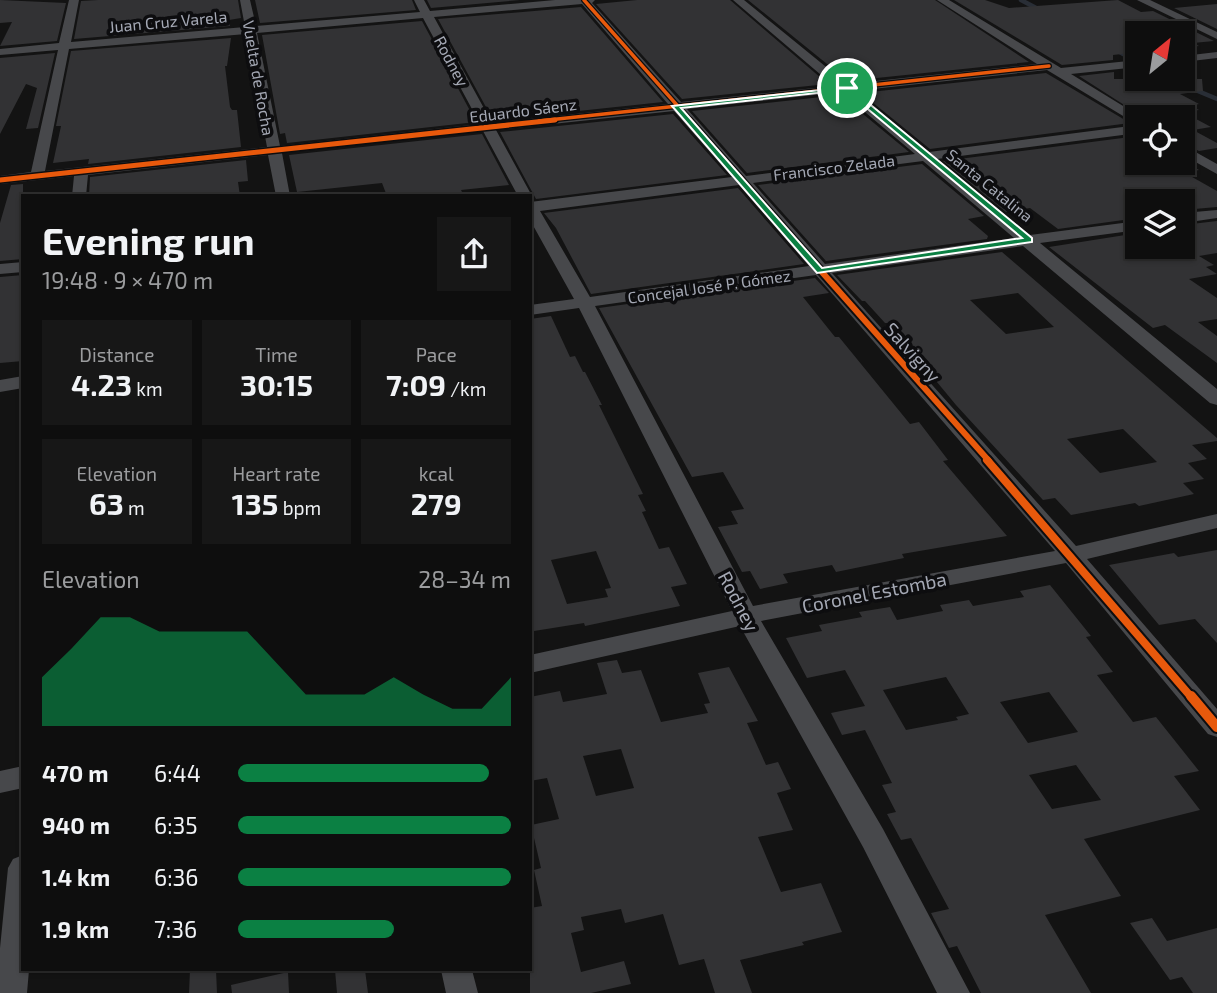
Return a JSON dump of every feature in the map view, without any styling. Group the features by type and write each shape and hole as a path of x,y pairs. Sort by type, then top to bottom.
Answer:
{"street":[{"path":"37,177 75,0"},
{"name":"Vuelta de Rocha","path":"245,0 272,151 283,194"},
{"name":"Rodney","path":"419,0 524,194"},
{"name":"Salvigny","path":"584,0 1072,555 1217,727"},
{"name":"Juan Cruz Varela","path":"0,52 590,0"},
{"name":"Santa Catalina","path":"738,0 847,88 1217,399"},
{"path":"942,0 1125,113"},
{"path":"1142,0 1217,36"},
{"path":"1195,58 1217,55"},
{"name":"Eduardo Sáenz","path":"0,180 847,88 1125,65"},
{"name":"Francisco Zelada","path":"532,207 1125,131"},
{"path":"1195,156 1217,170"},
{"path":"79,194 81,172"},
{"name":"Rodney","path":"532,209 585,303 746,616 873,838 954,993"},
{"path":"1195,217 1217,214"},
{"name":"Concejal José P. Gómez","path":"532,310 1125,227"},
{"path":"0,270 21,267"},
{"path":"0,386 21,382"},
{"name":"Coronel Estomba","path":"532,664 746,616 1072,555 1217,521"},
{"path":"0,782 21,777"},
{"path":"11,993 21,889"},
{"path":"457,971 462,993"}],"building":[{"path":"0,0 66,3 57,41 0,46 12,22 0,23"},
{"path":"238,0 241,18 229,20 230,26 74,39 81,1"},
{"path":"255,0 412,0 416,10 260,23"},
{"path":"427,0 520,0 431,8"},
{"path":"637,0 730,0 828,84 682,99 596,4"},
{"path":"748,0 935,0 1029,62 848,81"},
{"path":"954,0 985,0 1009,8 1118,0 1141,12 1153,11 1173,21 1125,21 1125,54 1113,55 1113,60 1062,65"},
{"path":"1217,4 1217,29 1174,8"},
{"path":"581,7 663,102 493,120 438,19"},
{"path":"422,21 476,122 287,143 285,133 280,134 262,35"},
{"path":"1195,32 1214,41 1195,43"},
{"path":"231,38 225,66 230,107 237,110 241,147 88,164 89,159 53,163 61,126 56,126 71,51"},
{"path":"55,53 38,128 26,129 37,88 26,84 0,134 0,58"},
{"path":"1114,72 1114,79 1125,79 1125,91 1195,91 1195,79 1202,79 1203,91 1180,94 1199,104 1195,105 1125,105 1079,76"},
{"path":"1046,73 1125,120 1125,124 930,149 861,93"},
{"path":"840,95 909,152 747,173 692,111"},
{"path":"673,114 727,175 536,199 500,132"},
{"path":"1195,118 1211,127 1195,130"},
{"path":"1195,131 1217,143 1217,148 1199,151 1195,149"},
{"path":"482,134 509,185 461,190 463,194 386,194 382,183 297,192 289,155"},
{"path":"1125,138 1125,175 1189,175 1217,191 1217,207 1195,209 1195,189 1125,189 1125,220 1058,229 1030,208 1006,212 943,161"},
{"path":"246,160 248,181 238,182 240,194 89,194 90,177"},
{"path":"922,164 984,216 968,219 988,236 987,239 826,261 758,185"},
{"path":"23,184 21,259 0,261 0,223 11,185"},
{"path":"738,188 804,264 591,294 556,228 544,213"},
{"path":"1217,221 1217,253 1199,256 1214,265 1206,267 1217,274 1189,279 1217,298 1217,319 1198,322 1217,336 1217,363 1165,325 1153,328 1049,247 1125,235 1125,259 1195,259 1195,224"},
{"path":"1002,252 1217,438 1217,441 1192,445 1207,459 1188,463 1204,479 1183,483 1194,494 1139,506 1135,503 1071,515 1055,498 1043,500 956,405 927,370 934,369 903,335 898,335 837,275","holes":["1018,293 1054,327 1006,334 970,300","1123,429 1157,462 1100,473 1067,439"]},
{"path":"21,275 21,361 0,363 0,277"},
{"path":"815,278 829,293 803,297 910,424 919,422 948,460 943,461 1007,536 902,554 904,558 836,572 832,565 783,574 788,583 760,589 750,571 742,572 718,527 738,524 731,511 744,509 723,472 692,477 599,308"},
{"path":"551,316 570,357 575,356 602,405 599,405 643,494 638,495 646,511 642,512 659,549 669,547 687,584 671,587 680,606 585,626 584,623 534,631 532,319","holes":["596,551 611,588 605,589 608,597 567,604 551,560"]},
{"path":"1217,550 1217,643 1195,619 1159,625 1109,565 1174,553 1178,557"},
{"path":"1050,585 1091,636 1086,637 1113,672 1097,675 1133,722 1156,717 1199,771 1174,776 1200,810 1084,839 1121,896 1045,915 1091,993 981,993 957,946 949,948 931,913 949,909 911,838 901,840 887,814 896,812 882,785 892,783 865,730 842,735 831,713 865,706 845,670 807,678 786,638 822,631 819,625 862,617 859,612 890,607 897,620 943,611 940,605 969,600 973,606 1024,597 1020,591","holes":["946,677 969,714 956,717 958,720 906,730 883,690","1049,692 1078,732 1028,743 1000,702","1076,765 1101,800 1052,809 1029,775"]},
{"path":"617,660 622,673 641,670 661,722 708,713 704,704 710,703 698,673 729,667 758,721 747,723 766,765 778,762 791,789 777,793 793,830 758,837 781,892 821,883 842,932 802,942 804,945 740,960 752,993 715,993 704,959 679,965 663,914 625,923 621,909 581,917 584,930 571,933 581,972 624,961 631,984 591,993 530,993 532,908 542,906 534,870 541,868 532,825 559,819 547,778 532,781 532,697 560,691 563,702 607,694 597,663","holes":["621,749 634,788 596,796 583,756"]},
{"path":"1152,918 1167,941 1217,928 1217,993 1193,993 1182,977 1170,980 1130,923"},
{"path":"190,971 216,971 217,993 189,993"},
{"path":"335,971 365,971 368,993 337,993"},
{"path":"288,972 289,993 232,993 231,985"}],"waterway":[{"path":"1021,0 1040,10"},
{"path":"1114,49 1125,55"},
{"path":"1195,90 1217,99"}],"cycle path":[{"path":"584,0 1071,555 1217,727"},
{"path":"0,180 1049,66"}],"route":[{"path":"847,88 1029,240 820,271 676,106 847,88"}]}
